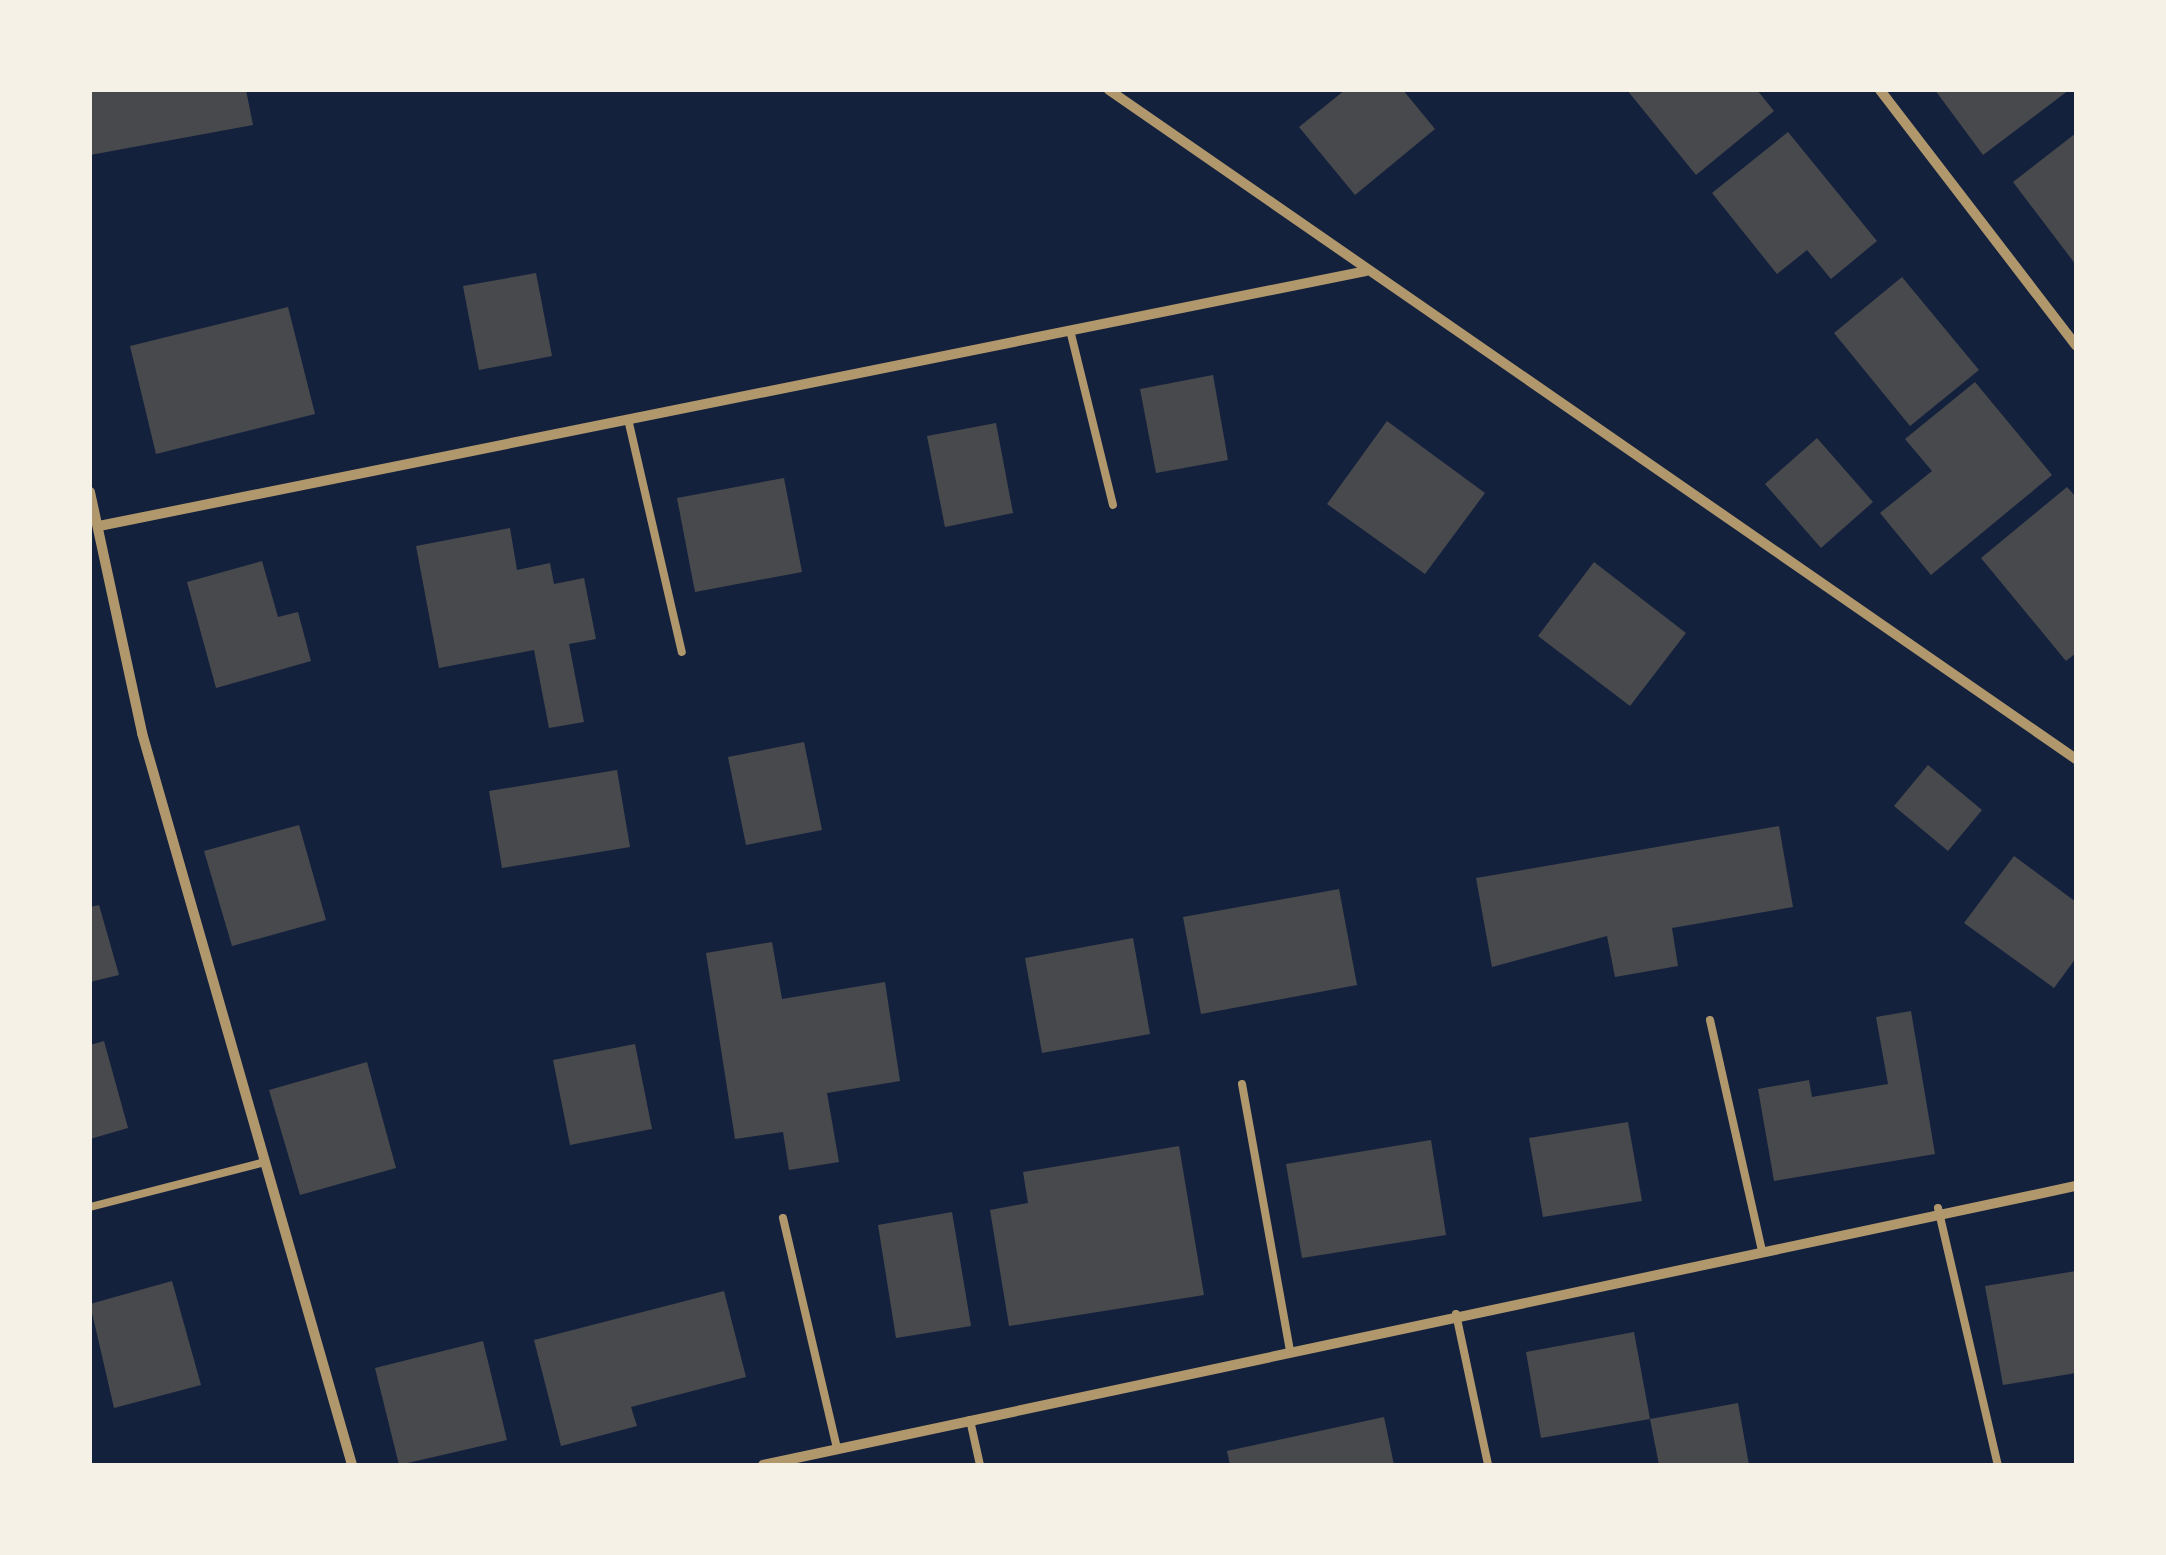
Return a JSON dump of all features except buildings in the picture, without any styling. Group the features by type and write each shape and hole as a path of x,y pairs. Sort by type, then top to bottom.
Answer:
{"street":[{"path":"1109,90 2076,759"},
{"path":"1880,90 2076,345"},
{"path":"99,526 1366,271"},
{"path":"90,492 142,733 352,1465"},
{"path":"764,1465 1938,1208 2076,1186"}],"lane":[{"path":"1070,330 1113,505"},
{"path":"628,420 682,652"},
{"path":"1710,1020 1761,1247"},
{"path":"1242,1084 1290,1350"},
{"path":"90,1207 265,1162"},
{"path":"1938,1208 1998,1465"},
{"path":"783,1218 837,1449"},
{"path":"1456,1314 1488,1465"},
{"path":"970,1420 980,1465"}]}
